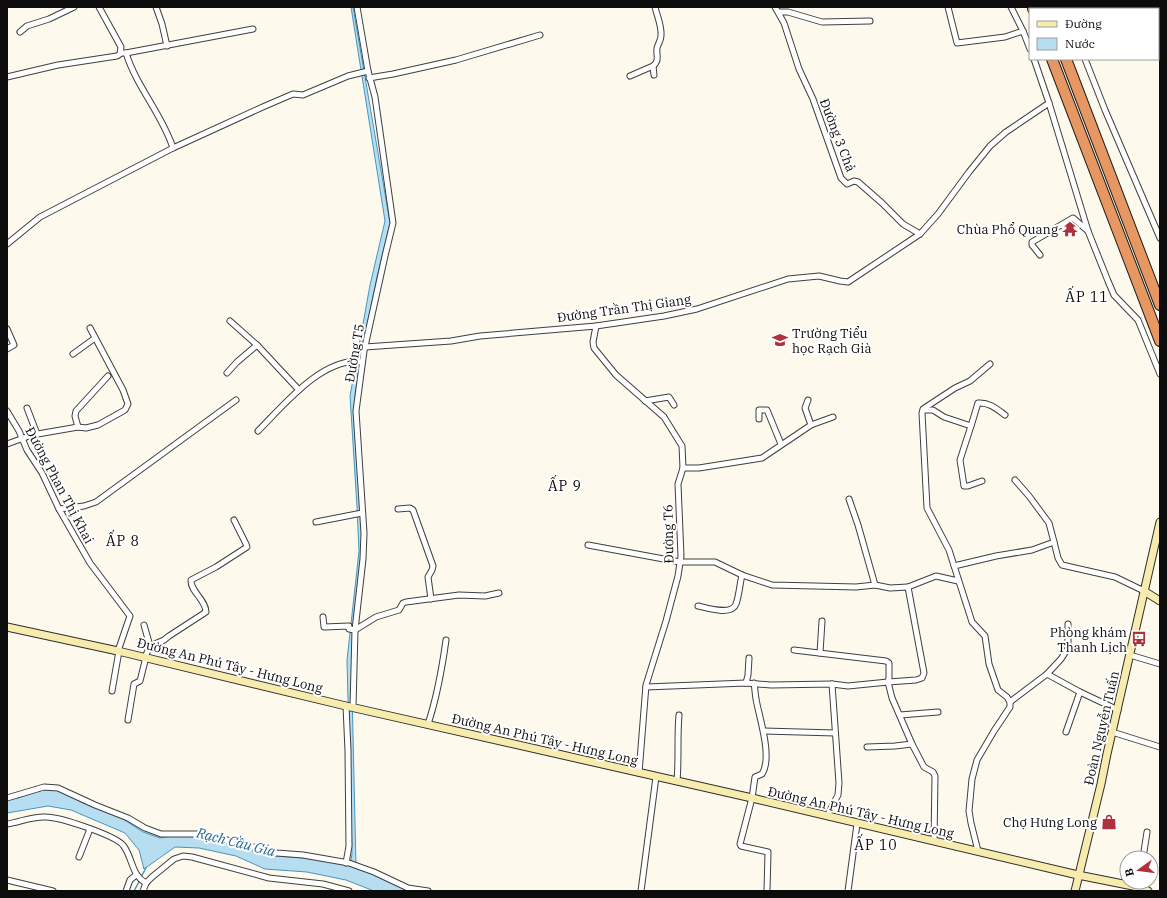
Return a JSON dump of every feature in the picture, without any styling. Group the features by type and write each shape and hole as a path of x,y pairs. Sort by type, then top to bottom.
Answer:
{"highway":[{"path":"1052,60 1160,341"},
{"path":"1066,60 1160,305"}],"street":[{"path":"20,32 27,26 49,19 74,7"},
{"path":"99,7 119,43 136,80 168,132 173,148"},
{"path":"156,7 167,46"},
{"name":"Đường T5","path":"348,863 348,706 352,629 363,559 364,533 356,411 362,362 393,224 375,97 366,71 357,7"},
{"path":"630,76 657,63 657,49 661,32 655,7"},
{"name":"Đường 3 Chả","path":"775,7 784,22 799,69 813,99 841,178 847,184 854,181 858,182 903,224 920,234"},
{"path":"948,7 957,43 1005,37 1023,31"},
{"path":"1011,7 1029,46"},
{"path":"779,12 788,12 822,22 870,21"},
{"path":"7,77 58,65 117,56 124,53 253,29"},
{"path":"369,78 456,60 540,35"},
{"path":"1034,60 1050,103 1088,231 1114,295 1138,320 1160,374"},
{"path":"1085,60 1105,110 1160,238"},
{"path":"653,66 654,75"},
{"path":"7,244 40,218 173,148 293,94 303,94 366,71"},
{"name":"Đường Trần Thị Giang","path":"366,347 451,341 480,336 596,326 664,316 698,310 712,303 788,279 819,276 848,282 920,234 938,214 968,172 990,146 1006,132 1050,103"},
{"path":"1040,255 1032,245 1032,242 1073,218 1088,231"},
{"path":"230,321 257,345 299,390"},
{"name":"Đường T6","path":"596,326 592,342 594,348 616,375 664,417 682,446 683,468 678,484 681,556 678,576 666,621 646,687 639,773"},
{"path":"7,444 37,434 78,427 86,428 98,425 125,410 128,404 123,390 90,328"},
{"path":"7,329 14,345 7,349"},
{"path":"73,354 95,338"},
{"path":"227,373 237,362 257,345"},
{"path":"258,431 299,390 320,373 329,368 355,361 362,362"},
{"path":"978,851 969,811 972,779 977,760 1010,707 1010,702 1007,697 998,690 989,664 985,636 972,622 949,550 927,508 922,413 923,410 956,388 970,381 990,364"},
{"path":"78,427 75,416 76,411 108,376"},
{"path":"645,401 669,397 674,405"},
{"path":"59,509 84,506 96,502 236,400"},
{"path":"808,400 805,408 811,425"},
{"path":"982,481 964,486 960,460 978,403 989,405 1006,415"},
{"path":"27,408 37,434"},
{"path":"759,419 759,410 767,410 780,444"},
{"path":"923,410 933,410 944,417 971,426"},
{"name":"Đường Phan Thị Khai","path":"7,412 27,450 42,473 59,509 90,563 130,616 119,651"},
{"path":"683,468 699,468 762,458 780,444 811,425 833,416"},
{"path":"1015,480 1050,524 1060,561 1064,566 1115,577 1144,591 1160,601"},
{"path":"849,499 875,585"},
{"path":"398,509 410,508 413,510 433,566 428,579 432,599"},
{"path":"316,522 362,513"},
{"path":"150,646 164,640 206,612 207,610 204,603 191,584 191,580 216,567 247,547 234,520"},
{"name":"Đoàn Nguyễn Tuấn","path":"1075,891 1118,710 1160,522"},
{"path":"954,566 996,556 1032,550 1054,542"},
{"path":"588,545 680,562 715,562 742,575 772,585 856,587 875,585 890,588 908,587 936,576 958,581"},
{"path":"698,606 725,610 733,608 736,604 742,575"},
{"path":"646,687 746,683 772,685 832,684 848,686 916,680 924,676 908,587"},
{"path":"323,617 324,627 349,626 352,629 376,617 399,610 403,603 459,595 490,595 500,593"},
{"path":"820,653 822,621"},
{"path":"1010,702 1047,674 1061,659 1068,648 1068,624"},
{"path":"128,720 134,684 140,682 145,657 150,646 144,625"},
{"name":"Đường An Phú Tây - Hưng Long","path":"7,627 145,657 348,706 752,798 856,824 1078,875 1119,882"},
{"path":"428,724 436,699 443,667 446,640"},
{"path":"794,650 886,661 889,663 890,668 888,682 892,698 912,744 924,766 934,772 934,841"},
{"path":"112,691 119,651"},
{"path":"1130,654 1160,664"},
{"path":"746,683 749,658"},
{"path":"1047,674 1118,710"},
{"path":"754,683 756,699 764,731 766,750 764,771 762,774 755,777 752,798 740,844 741,846 768,852 767,891"},
{"path":"827,816 838,795 839,783 832,684"},
{"path":"1066,732 1080,692"},
{"path":"900,715 938,712"},
{"path":"677,781 677,736 679,715"},
{"path":"764,731 835,733"},
{"path":"1112,732 1160,747"},
{"path":"867,748 912,744"},
{"path":"641,891 656,776"},
{"path":"7,798 44,788 58,788 128,818 145,828 162,834 204,834 277,853 348,863 408,888 428,891"},
{"path":"7,824 45,817 90,829 116,839 126,850 136,875 144,882"},
{"path":"848,891 856,824"},
{"path":"79,857 90,829"},
{"path":"1144,850 1147,832"},
{"path":"143,891 144,882 174,859 183,856 192,857 269,878 322,884 349,891"},
{"path":"126,891 130,880 136,875"},
{"path":"7,880 53,891"}],"water":[{"path":"351,7 353,7 390,223 365,335 355,395 362,537 352,691 356,867 411,891 374,891 346,880 307,872 265,869 236,856 199,848 175,847 144,869 139,850 125,833 71,810 48,806 7,813 7,800 48,788 61,790 83,803 120,817 143,832 160,838 185,834 203,836 231,842 263,855 303,858 350,865 352,854 347,660 359,551 350,396 370,285 385,221"}],"waterway":[{"path":"141,877 146,868"},
{"path":"134,891 140,880"}],"place":[{"name":"Chùa Phổ Quang","path":"1070,229"},
{"name":"Trường Tiểu học Rạch Già","path":"780,340"},
{"name":"Phòng khám Thanh Lịch","path":"1139,639"},
{"name":"Chợ Hưng Long","path":"1109,822"}],"district":[{"name":"ẤP 11","path":"1087,297"},
{"name":"ẤP 9","path":"565,486"},
{"name":"ẤP 8","path":"123,541"},
{"name":"ẤP 10","path":"876,845"}],"water label":[{"name":"Rạch Cầu Gia","path":"236,842"}]}
